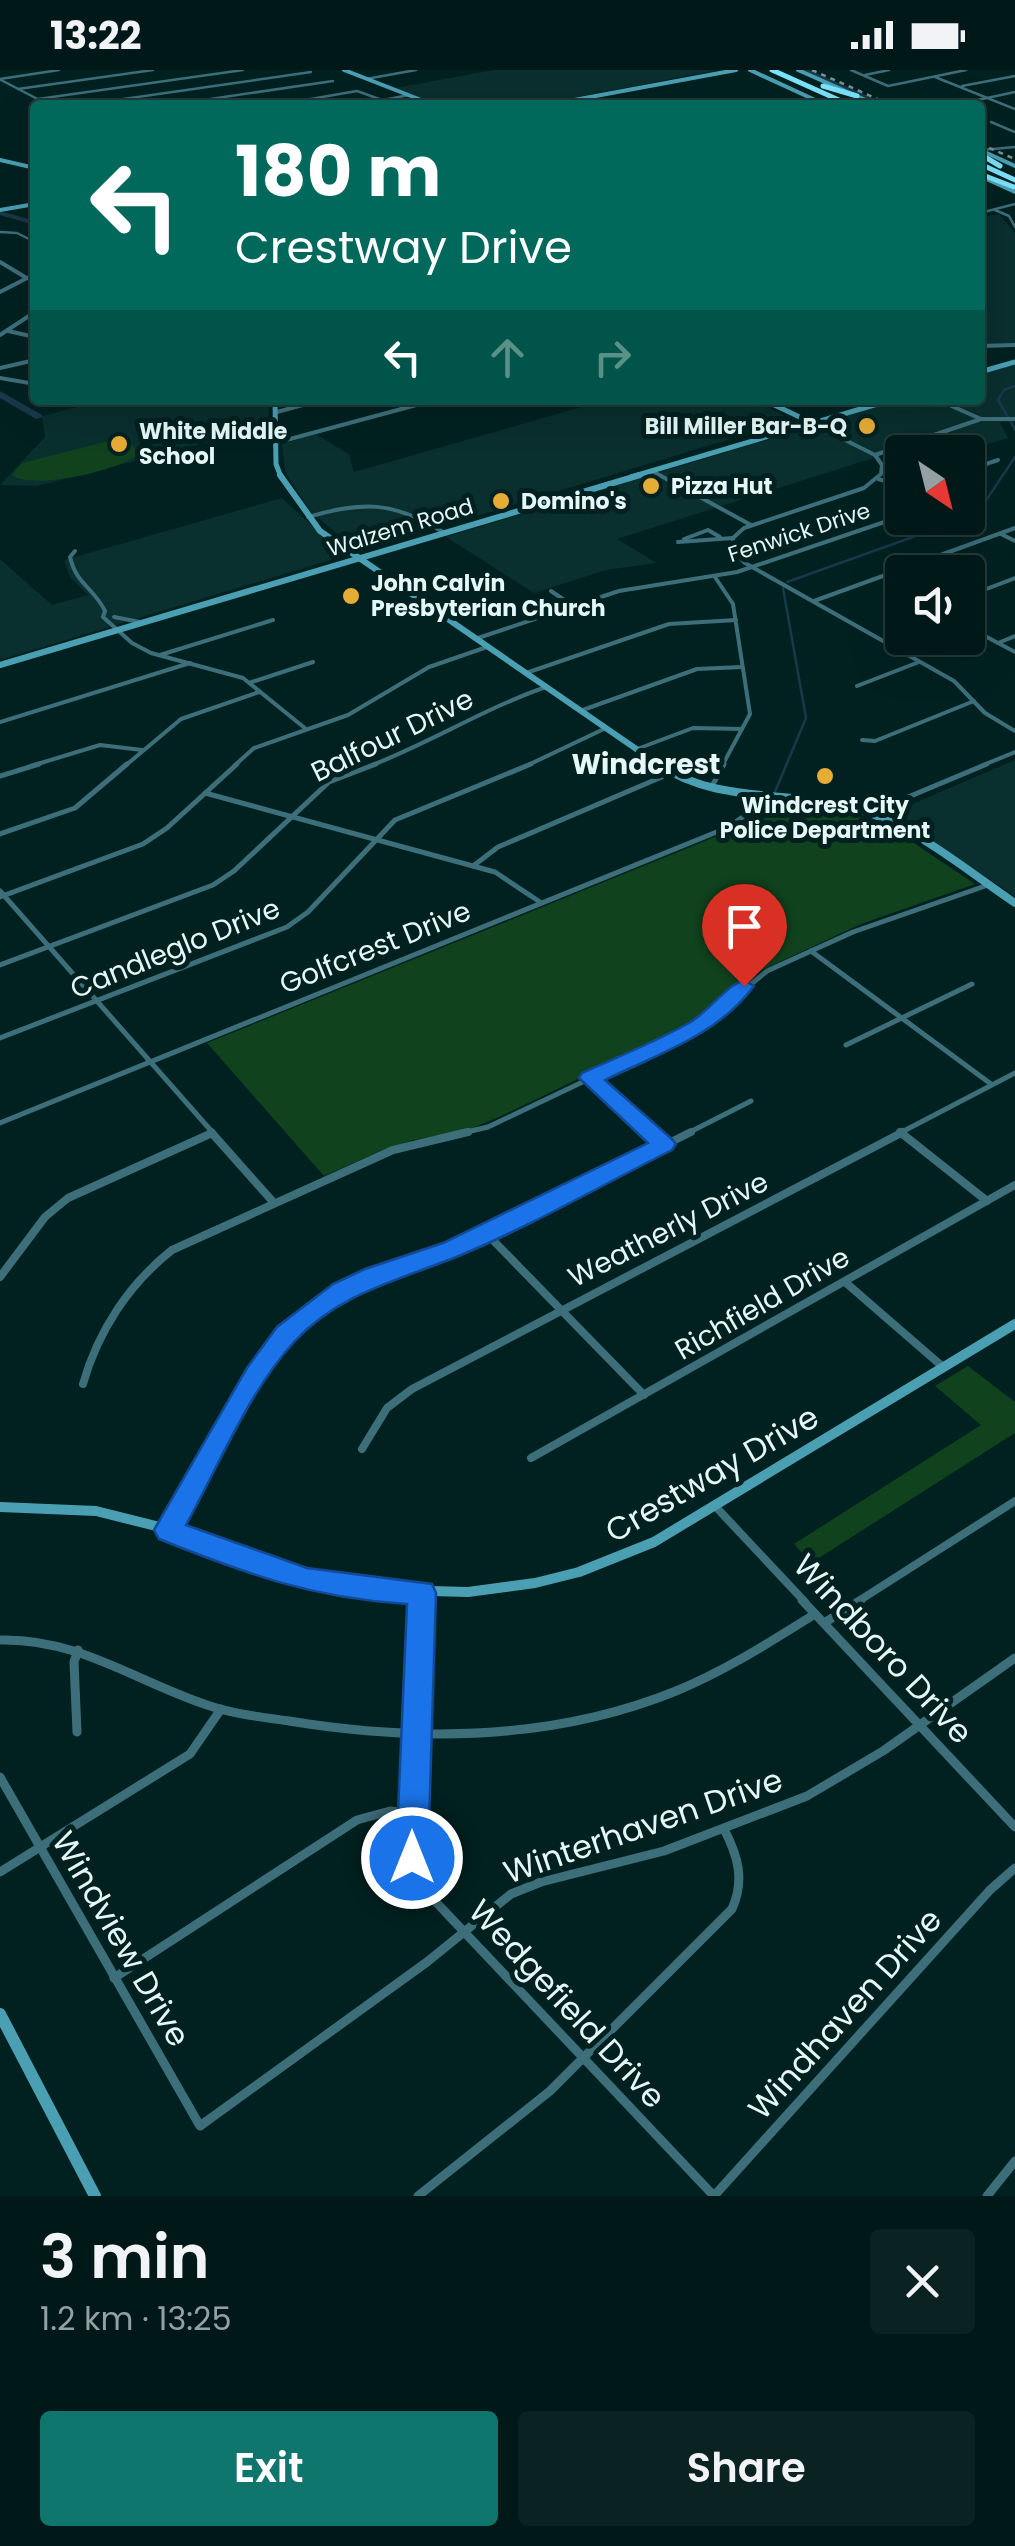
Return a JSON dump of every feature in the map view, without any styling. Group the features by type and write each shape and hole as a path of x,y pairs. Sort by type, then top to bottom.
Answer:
{"highway":[{"path":"772,70 827,100"},
{"path":"772,70 839,100"},
{"path":"785,70 851,100"},
{"path":"811,82 857,96"},
{"path":"985,160 1014,181"},
{"path":"985,160 1014,181"},
{"path":"985,176 1014,181"}],"main road":[{"path":"344,70 422,100"},
{"path":"572,100 736,70"},
{"path":"798,70 866,100"},
{"path":"726,71 756,72 815,100"},
{"path":"985,156 1015,166"},
{"path":"0,160 30,167"},
{"path":"1,210 30,205"},
{"path":"985,368 1015,353"},
{"path":"276,405 275,442 281,478 307,517 357,558 671,773 710,789 752,797 814,800 870,813 1015,903"},
{"path":"774,405 810,422"},
{"name":"Walzem Road","path":"810,422 858,405"},
{"name":"Walzem Road","path":"0,665 873,405"},
{"name":"Crestway Drive","path":"0,1507 96,1511 168,1530 262,1568 354,1588 468,1592 579,1572 654,1542 1015,1324"},
{"path":"0,2014 95,2196"}],"street":[{"path":"0,80 59,70"},
{"path":"18,89 153,70"},
{"path":"0,80 38,99 243,70"},
{"path":"366,79 416,70"},
{"path":"851,70 888,86 966,70"},
{"path":"863,75 888,70"},
{"path":"115,100 308,71 333,81 204,100"},
{"path":"934,76 1015,108"},
{"path":"962,86 1015,76"},
{"path":"305,100 357,91 382,100 409,95"},
{"path":"978,100 1015,92"},
{"path":"991,122 1015,132"},
{"path":"985,155 1015,147"},
{"path":"993,156 1001,150"},
{"path":"985,213 1015,206"},
{"path":"997,210 1009,216 1015,227"},
{"path":"0,232 17,233 30,240"},
{"path":"0,262 26,278"},
{"path":"0,292 30,276"},
{"path":"0,334 30,315"},
{"path":"6,331 30,336"},
{"path":"985,349 1015,353"},
{"path":"0,368 30,361"},
{"path":"0,378 30,383"},
{"path":"277,412 303,405"},
{"path":"275,442 417,405"},
{"path":"949,405 980,419"},
{"path":"875,455 980,419 1015,420"},
{"path":"720,537 708,530 678,542 733,538 751,525 864,488 878,479 882,468 875,455 810,422"},
{"path":"985,464 998,460"},
{"path":"651,470 751,525"},
{"path":"878,479 885,481"},
{"path":"307,517 350,505 387,504 406,510 443,532"},
{"name":"Fenwick Drive","path":"475,639 629,589 753,567 885,522"},
{"path":"814,601 1015,528"},
{"path":"1000,534 1015,541"},
{"path":"733,538 734,552 753,567 966,689 986,713 1015,731"},
{"path":"75,552 70,557 72,571 120,624 117,630"},
{"path":"710,789 750,714 732,600 714,576"},
{"path":"985,589 1015,578"},
{"path":"551,592 573,606"},
{"path":"106,611 103,617 140,648 249,682 306,729"},
{"path":"114,617 141,622"},
{"path":"160,655 273,620"},
{"path":"526,673 669,624 736,620"},
{"path":"843,628 854,624"},
{"path":"985,636 1015,652"},
{"path":"998,643 1015,636"},
{"path":"274,1203 51,946 1,894 144,844 167,828 254,748 348,715 428,667 487,647"},
{"path":"857,686 920,661"},
{"path":"249,682 313,662"},
{"path":"0,722 191,663"},
{"path":"580,711 688,671 742,668"},
{"name":"Balfour Drive","path":"0,965 213,885 234,871 328,782 415,749 508,700 546,687"},
{"path":"0,834 74,808 188,716 260,692"},
{"path":"862,740 876,741 974,700"},
{"path":"637,749 702,726 742,729"},
{"name":"Candleglo Drive","path":"0,1038 293,924 389,824 508,775 606,728"},
{"path":"0,776 100,744 144,750"},
{"path":"870,813 1015,752"},
{"path":"473,866 498,847 671,773"},
{"path":"204,792 473,866 511,879 540,902"},
{"name":"Golfcrest Drive","path":"0,1123 729,826 748,814 752,797"},
{"path":"83,1384 87,1366 122,1304 155,1262 185,1243 393,1150 475,1132 698,1027 751,981 811,951 988,886"},
{"path":"811,951 992,1085"},
{"path":"846,1044 972,984"},
{"name":"Weatherly Drive","path":"362,1449 387,1408 406,1392 1015,1072"},
{"path":"590,1078 664,1144"},
{"path":"168,1530 256,1374 286,1334 342,1291 384,1272 425,1260 750,1101"},
{"path":"900,1132 987,1201"},
{"path":"2,1272 45,1217 68,1198 212,1133"},
{"name":"Richfield Drive","path":"531,1458 1015,1185"},
{"path":"485,1232 644,1395"},
{"path":"844,1282 942,1367"},
{"path":"824,1623 1015,1500"},
{"name":"Windboro Drive","path":"715,1506 1015,1827"},
{"name":"Wedgefield Drive","path":"422,1593 412,1812 412,1858 418,1876 434,1900 714,2196"},
{"path":"0,1640 54,1641 221,1709 342,1732 416,1738 539,1727 640,1704 718,1672 815,1614"},
{"path":"77,1732 74,1662 78,1650"},
{"name":"Winterhaven Drive","path":"200,2126 427,1962 498,1902 526,1887 664,1852 807,1796 920,1725 1015,1658"},
{"path":"0,1872 190,1754 221,1709"},
{"name":"Windview Drive","path":"0,1776 200,2126"},
{"path":"114,1978 357,1820 390,1811 412,1812"},
{"path":"418,2196 550,2090 732,1909 738,1898 741,1873 738,1856 724,1829"},
{"name":"Windhaven Drive","path":"714,2196 990,1890 1015,1868"},
{"path":"986,2196 1015,2161"}],"shaded area":[{"path":"494,70 718,70 561,100 426,100 395,88"},
{"path":"999,214 1015,233 1015,344 985,345 985,216"},
{"path":"1015,364 1015,422 1000,422 1008,438 985,445 985,435 885,435 885,454 617,539 657,563 606,570 534,593 446,537 882,405 985,405 985,373"},
{"name":"White Middle School","path":"85,405 269,405 268,427 37,486 0,485 45,437 42,416"},
{"path":"588,405 763,405 793,420 358,552 309,510 285,471 282,444 316,434 349,454 354,472"},
{"path":"282,498 344,556 0,660 0,559 52,605 88,595 70,577 64,560"},
{"path":"1015,760 1015,896 889,814"}],"green space":[{"path":"105,442 131,444 139,453 116,466 57,480 38,481 12,475 22,463"},
{"path":"759,801 809,804 884,823 975,884 861,924 751,975 705,1018 501,1116 463,1132 413,1140 383,1150 324,1176 207,1043 720,835 752,815"},
{"path":"968,1366 1015,1402 1015,1433 811,1563 794,1544 981,1425 935,1386"}],"waterway":[{"path":"806,70 874,100"},
{"path":"0,213 30,222"},
{"path":"1008,417 998,400 1004,390 1015,386"},
{"path":"0,394 39,417"},
{"path":"1011,422 1015,430"},
{"path":"985,502 1015,457"},
{"path":"787,582 918,535"},
{"path":"775,792 806,718 783,588"},
{"path":"744,825 774,801"}],"railway":[{"path":"812,70 880,100"},
{"path":"985,146 1015,159"}],"place":[{"name":"Bill Miller Bar-B-Q","path":"867,426"},
{"name":"White Middle School","path":"119,444"},
{"name":"Pizza Hut","path":"651,486"},
{"name":"Domino's","path":"501,501"},
{"name":"John Calvin Presbyterian Church","path":"351,596"},
{"name":"Windcrest City Police Department","path":"825,776"}],"district":[{"name":"Windcrest","path":"646,764"}],"route":[{"path":"412,1858 422,1593 307,1580 262,1568 168,1530 256,1374 286,1334 342,1291 452,1249 664,1144 590,1078 698,1027 721,1011 744,986"}]}
